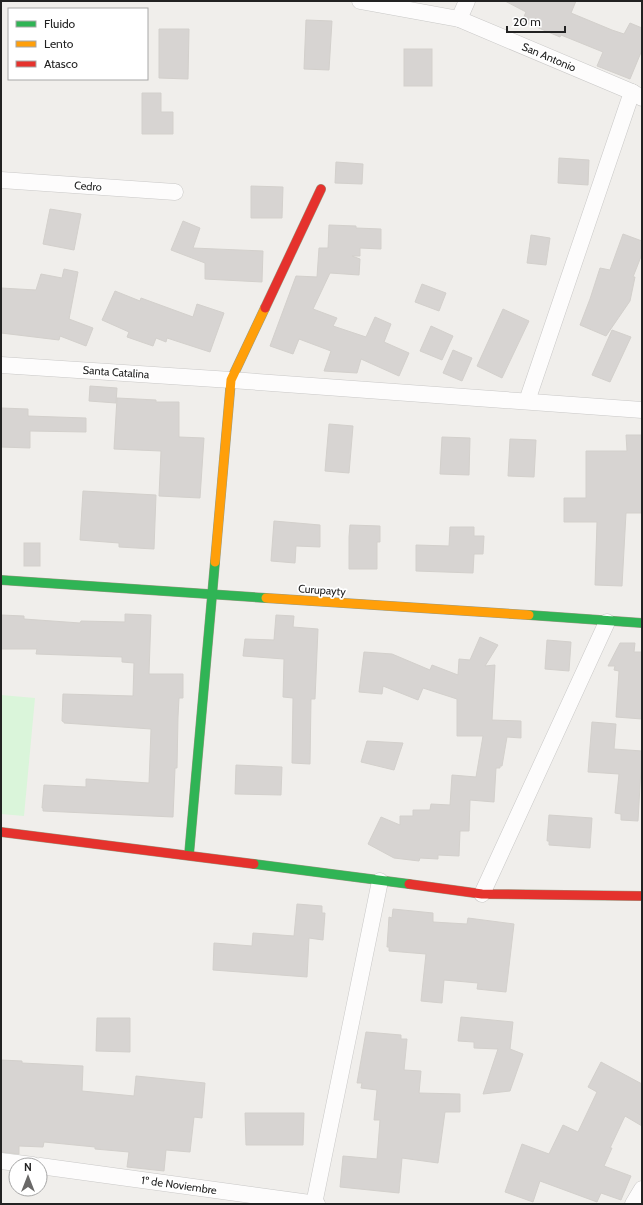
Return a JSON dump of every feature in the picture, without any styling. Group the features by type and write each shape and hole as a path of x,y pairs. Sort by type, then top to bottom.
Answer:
{"street":[{"name":"San Antonio","path":"360,1 416,6 459,19 637,95"},
{"path":"459,19 467,1"},
{"path":"527,401 637,95"},
{"name":"Cedro","path":"1,180 175,192"},
{"path":"189,855 231,380 321,189"},
{"name":"Santa Catalina","path":"1,365 642,410"},
{"name":"Curupayty","path":"1,580 607,622 642,623"},
{"path":"482,894 607,622"},
{"path":"1,832 189,855 482,894 642,896"},
{"path":"315,1204 380,881"},
{"name":"1º de Noviembre","path":"48,1167 315,1204"},
{"path":"633,1204 642,1189"}],"green space":[{"path":"1,695 35,698 24,816 1,814"}],"building":[{"path":"505,1 576,1 571,13 612,30 624,34 630,23 642,28 642,50 630,79 597,66 603,52 561,35 560,37 522,21 526,12"},
{"path":"306,20 332,21 329,70 304,69"},
{"path":"159,29 189,29 188,79 159,78"},
{"path":"404,49 432,49 432,86 404,86"},
{"path":"142,93 161,93 161,112 173,112 173,134 142,134"},
{"path":"559,158 589,160 588,185 558,183"},
{"path":"336,162 363,164 362,184 335,183"},
{"path":"251,186 283,187 282,218 251,218"},
{"path":"50,209 81,214 74,250 43,244"},
{"path":"183,221 200,228 193,248 263,251 262,282 205,279 205,263 171,250"},
{"path":"329,225 381,229 381,249 360,248 360,256 352,256 360,259 359,275 330,273 313,309 337,318 333,326 366,337 375,317 391,324 384,342 409,353 399,376 361,359 357,373 324,371 331,351 299,339 293,354 270,346 296,276 317,277 319,248 328,248"},
{"path":"623,234 642,241 642,254 633,277 635,277 630,301 606,336 580,325 600,268 610,270"},
{"path":"531,235 550,238 546,265 527,263"},
{"path":"64,269 78,272 69,319 93,328 86,346 60,336 59,340 1,333 1,288 36,290 41,274 62,278"},
{"path":"422,284 446,293 439,311 415,302"},
{"path":"115,291 140,301 141,298 193,317 197,304 224,313 210,352 167,338 166,342 156,338 153,346 127,337 129,332 102,320"},
{"path":"503,309 529,321 502,378 477,366"},
{"path":"431,326 453,336 442,360 420,351"},
{"path":"612,330 631,337 610,382 592,375"},
{"path":"453,350 472,358 462,381 443,373"},
{"path":"90,386 117,388 116,403 89,401"},
{"path":"117,398 156,400 156,402 179,402 179,437 204,438 200,498 159,496 161,451 114,449"},
{"path":"1,408 28,409 28,416 86,418 86,432 30,431 30,448 1,447"},
{"path":"329,424 353,426 349,473 325,471"},
{"path":"626,435 642,435 642,513 626,513 622,586 595,585 597,522 564,522 564,498 586,498 586,451 627,451"},
{"path":"442,437 470,438 469,475 440,474"},
{"path":"510,439 536,440 534,477 508,476"},
{"path":"83,491 156,495 154,549 119,547 119,543 80,540"},
{"path":"274,521 320,525 320,547 296,546 295,563 271,561"},
{"path":"350,525 380,526 380,542 377,542 377,569 349,569"},
{"path":"450,527 474,527 474,536 484,536 483,554 474,554 473,573 416,571 416,545 449,546"},
{"path":"24,543 40,543 40,566 24,566"},
{"path":"125,614 151,615 149,674 183,674 183,698 179,698 177,768 175,768 173,817 43,811 44,785 86,787 86,779 149,783 151,729 64,723 62,721 63,694 133,696 134,663 122,662 122,657 36,654 37,649 1,649 1,615 24,616 24,619 80,623 81,621 125,622"},
{"path":"276,615 294,616 293,627 318,629 315,699 311,699 310,764 292,763 293,698 283,697 284,659 243,656 245,639 274,640"},
{"path":"480,637 498,645 485,666 495,665 492,720 521,721 521,738 507,737 502,766 500,766 500,768 496,768 494,802 470,800 469,831 460,831 459,856 438,855 438,859 420,858 419,861 394,858 368,844 381,817 400,825 400,816 413,816 413,810 430,810 431,804 450,805 452,775 476,777 483,736 457,736 457,699 423,688 418,700 383,686 382,694 359,692 364,652 392,654 430,670 432,665 458,675 459,659 470,660"},
{"path":"547,640 571,642 569,671 545,669"},
{"path":"620,643 635,643 634,652 642,652 642,719 616,717 619,671 614,670 615,666 608,666"},
{"path":"592,722 616,724 614,749 642,751 638,821 621,820 621,814 615,813 619,774 588,772"},
{"path":"367,741 403,743 394,770 361,762"},
{"path":"236,765 282,767 281,795 235,794"},
{"path":"549,815 592,818 590,848 549,845 549,841 547,841"},
{"path":"297,904 322,906 322,913 325,913 323,940 309,938 307,977 213,970 214,943 252,946 253,933 294,936"},
{"path":"393,909 433,913 433,922 467,924 468,918 514,924 506,992 477,989 478,983 444,980 442,1003 421,1001 426,954 389,951 389,947 387,947 389,917 392,918"},
{"path":"461,1017 513,1022 510,1049 523,1054 510,1091 483,1094 498,1049 474,1048 474,1042 458,1041"},
{"path":"97,1018 130,1018 130,1052 96,1051"},
{"path":"366,1032 401,1035 401,1039 407,1039 404,1070 421,1071 419,1093 460,1094 460,1112 445,1112 438,1163 402,1158 399,1193 340,1187 343,1156 377,1159 380,1120 374,1120 377,1090 361,1088 362,1083 357,1083"},
{"path":"1,1060 22,1061 22,1063 83,1066 82,1091 134,1096 136,1076 205,1083 202,1118 194,1117 190,1152 166,1150 164,1171 127,1167 129,1152 95,1149 95,1147 44,1142 43,1147 19,1146 19,1154 1,1152"},
{"path":"601,1062 642,1084 642,1126 625,1116 610,1148 612,1148 604,1166 631,1176 621,1200 601,1193 597,1202 540,1181 533,1202 505,1192 522,1144 549,1154 563,1125 578,1132 597,1092 588,1087"},
{"path":"245,1113 304,1113 303,1145 246,1145"}],"traffic: fast":[{"path":"189,855 215,562"},
{"path":"1,580 266,598"},
{"path":"529,615 642,623"},
{"path":"254,864 409,884"}],"traffic: slow":[{"path":"215,562 231,380 265,308"},
{"path":"266,598 529,615"}],"traffic: jam":[{"path":"265,308 321,189"},
{"path":"1,832 254,864"},
{"path":"409,884 482,894 642,896"}]}
